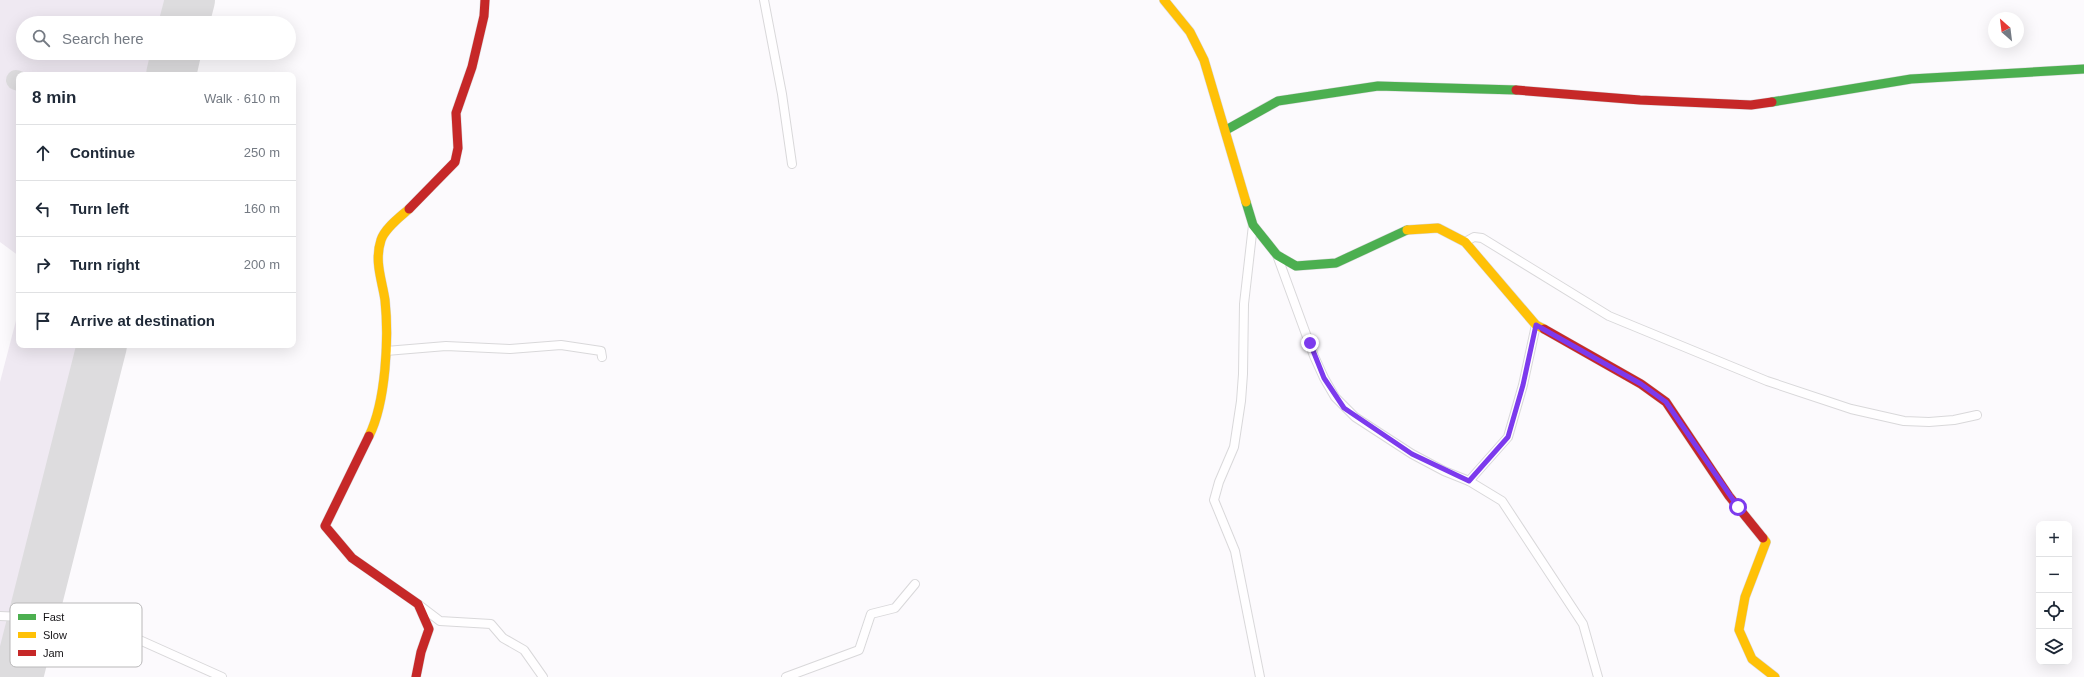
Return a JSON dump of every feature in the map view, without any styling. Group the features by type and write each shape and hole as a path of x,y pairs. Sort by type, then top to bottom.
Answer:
{"street":[{"path":"485,0 484,16 472,67 456,113 458,148 455,162 435,184 394,223 381,239 377,259 385,301 386,351 379,411 372,430 325,526 352,558 440,621 491,624 503,638 524,650 543,677"},
{"path":"764,0 782,94 792,164"},
{"path":"1164,0 1182,22 1198,47 1212,81 1253,225 1244,304 1241,401 1234,447 1219,482 1214,500 1235,551 1260,677"},
{"path":"1226,130 1278,101 1378,86 1525,90 1640,100 1750,105 1910,79 2084,69"},
{"path":"1253,225 1277,255 1324,378 1344,408 1412,454 1469,481 1502,501 1583,624 1598,677"},
{"path":"1277,255 1296,266 1336,262 1410,229 1438,228 1465,242 1536,325 1641,384 1666,402 1728,496 1766,542 1745,597 1739,630 1752,659 1775,677"},
{"path":"1465,242 1474,236 1482,238 1616,319 1767,381 1851,409 1904,421 1929,422 1954,420 1977,415"},
{"path":"1469,481 1508,437 1523,385 1536,325"},
{"path":"386,351 446,346 510,349 560,345 601,351 602,357"},
{"path":"786,677 860,650 871,614 895,608 915,584"},
{"path":"416,677 421,652 428,636 429,629 418,604"},
{"path":"0,616 10,616"},
{"path":"142,643 222,677"}],"shaded area":[{"path":"0,0 205,0 201,16 16,16 16,60 189,60 187,72 16,72 16,254 0,242"},
{"path":"16,321 16,348 115,348 50,603 10,603 10,667 34,667 31,677 0,677 0,382"}],"runway":[{"path":"186,16 190,0"},
{"path":"172,72 174,60"},
{"path":"37,603 101,348"},
{"path":"18,677 21,667"}],"traffic: fast":[{"path":"1772,102 1911,79 2084,69"},
{"path":"1226,130 1278,101 1378,86 1516,90"},
{"path":"1246,202 1253,225 1277,255 1296,266 1336,263 1407,230"}],"traffic: slow":[{"path":"1164,0 1190,32 1204,60 1246,202"},
{"path":"369,436 375,422 379,406 385,370 387,332 385,300 378,263 379,248 386,231 409,209"},
{"path":"1407,230 1438,228 1465,242 1536,325 1544,329"},
{"path":"1763,538 1766,542 1745,597 1739,630 1752,659 1775,677"}],"traffic: jam":[{"path":"409,209 455,162 458,148 456,113 472,67 484,16 485,0"},
{"path":"1516,90 1640,100 1751,105 1772,102"},
{"path":"1544,329 1641,384 1666,402 1729,496 1763,538"},
{"path":"369,436 325,526 352,558 418,604 429,629 421,652 416,677"}],"route":[{"path":"1310,343 1324,378 1335,397 1344,408 1355,417 1412,454 1444,471 1469,481 1508,437 1523,385 1536,325 1641,384 1666,402 1728,496 1738,507"}]}
